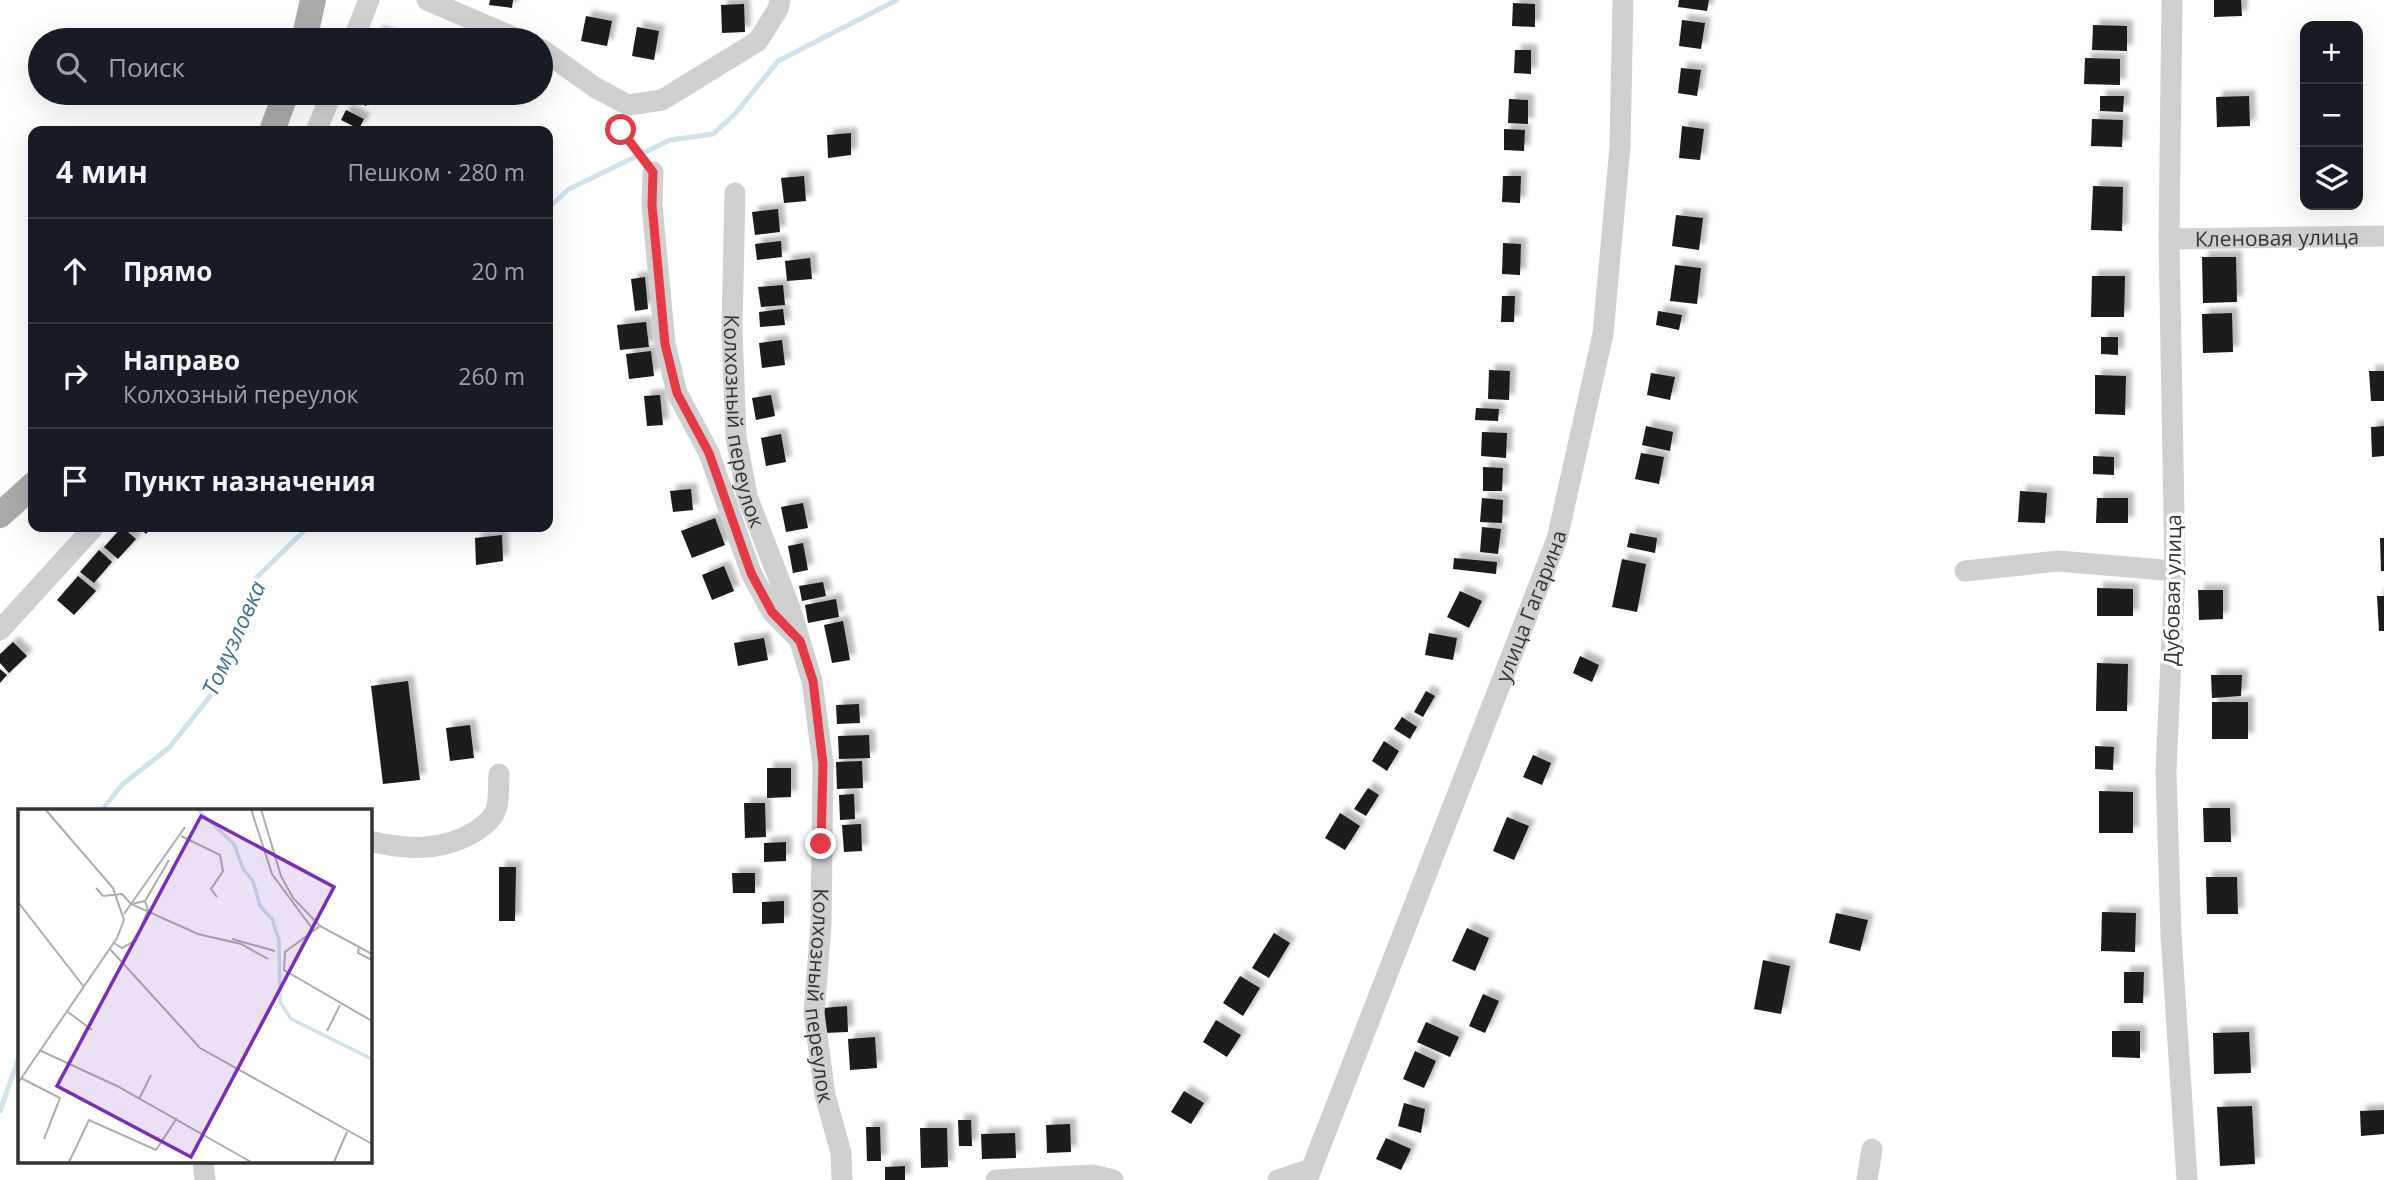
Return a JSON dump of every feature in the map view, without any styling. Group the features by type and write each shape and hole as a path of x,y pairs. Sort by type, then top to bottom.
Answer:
{"main road":[{"path":"307,28 313,0"},
{"path":"274,126 282,105"},
{"path":"0,515 28,490"}],"street":[{"path":"358,28 369,0"},
{"path":"427,0 492,28"},
{"path":"553,58 596,88 628,105 662,100 758,41 778,9 780,0"},
{"name":"улица Гагарина","path":"1309,1174 1557,539 1603,334 1620,147 1623,0"},
{"name":"Дубовая улица","path":"2172,0 2169,239 2175,571 2166,771 2171,935 2187,1180"},
{"path":"318,126 327,105"},
{"name":"Колхозный переулок","path":"653,172 652,205 665,344 677,393 709,453 751,573 772,612 800,641"},
{"name":"Колхозный переулок","path":"735,193 732,329 736,437 747,496 790,608 813,681 823,764 821,925 814,1013 825,1095 841,1153 842,1180"},
{"name":"Кленовая улица","path":"2169,239 2384,236"},
{"path":"0,630 89,532"},
{"path":"1965,571 2058,561 2175,571"},
{"path":"371,841 398,848 443,847 463,839 486,825 496,811 499,774"},
{"path":"1867,1180 1872,1149"},
{"path":"203,1162 205,1180"},
{"path":"1278,1180 1309,1174"},
{"path":"996,1180 1093,1175 1113,1180"}],"path":[{"path":"621,130 653,172"}],"building":[{"path":"490,0 513,0 512,8 489,5"},
{"path":"1679,0 1709,0 1707,11 1678,7"},
{"path":"2214,0 2241,0 2242,16 2214,17"},
{"path":"1513,3 1535,4 1535,27 1512,26"},
{"path":"744,4 745,32 722,33 721,5"},
{"path":"586,16 612,21 607,46 581,41"},
{"path":"1682,20 1705,23 1701,49 1679,46"},
{"path":"2093,25 2127,26 2127,51 2092,50"},
{"path":"637,27 659,31 654,60 632,56"},
{"path":"1515,50 1531,50 1531,74 1514,73"},
{"path":"2085,58 2120,59 2120,85 2084,84"},
{"path":"1681,68 1701,70 1697,96 1678,93"},
{"path":"2100,96 2124,96 2123,112 2100,111"},
{"path":"2249,96 2250,126 2217,127 2216,97"},
{"path":"1509,99 1528,100 1528,124 1508,123"},
{"path":"346,110 364,119 360,126 353,126 341,120"},
{"path":"2092,119 2123,120 2122,147 2091,146"},
{"path":"1682,126 1704,129 1700,160 1679,158"},
{"path":"1504,129 1525,130 1524,151 1504,150"},
{"path":"851,133 851,155 828,158 827,135"},
{"path":"804,176 806,201 784,203 781,178"},
{"path":"1503,176 1521,176 1520,203 1502,202"},
{"path":"2093,186 2123,187 2122,231 2091,230"},
{"path":"778,209 780,232 755,235 752,212"},
{"path":"1676,215 1703,218 1699,250 1672,246"},
{"path":"781,241 782,257 757,260 755,244"},
{"path":"1503,243 1521,244 1520,275 1502,274"},
{"path":"2202,257 2236,257 2237,302 2203,303"},
{"path":"810,258 812,279 787,281 785,261"},
{"path":"1675,265 1701,268 1697,304 1670,301"},
{"path":"2092,276 2125,276 2124,317 2091,317"},
{"path":"645,277 648,309 635,311 631,279"},
{"path":"783,285 785,305 761,307 758,287"},
{"path":"1502,296 1515,296 1514,322 1501,322"},
{"path":"783,309 785,325 760,327 759,312"},
{"path":"1658,311 1682,315 1679,330 1656,325"},
{"path":"2232,313 2233,352 2203,353 2202,314"},
{"path":"646,322 649,347 620,350 617,325"},
{"path":"2101,337 2118,337 2118,355 2101,354"},
{"path":"782,340 785,365 762,368 759,343"},
{"path":"651,351 654,376 629,379 626,354"},
{"path":"1489,370 1510,371 1509,400 1488,399"},
{"path":"2369,371 2384,371 2384,401 2371,401"},
{"path":"1651,373 1675,377 1670,400 1647,395"},
{"path":"2095,375 2126,376 2125,415 2095,414"},
{"path":"660,395 663,425 647,426 644,396"},
{"path":"771,395 775,416 756,420 752,398"},
{"path":"1476,408 1499,409 1498,421 1475,420"},
{"path":"1646,426 1673,432 1670,451 1642,445"},
{"path":"2384,426 2384,456 2372,457 2371,427"},
{"path":"1482,432 1507,433 1506,458 1481,456"},
{"path":"781,434 786,462 766,466 761,438"},
{"path":"1641,453 1664,457 1659,484 1635,479"},
{"path":"2093,456 2114,457 2114,475 2093,474"},
{"path":"1483,467 1503,468 1502,491 1483,491"},
{"path":"691,489 693,510 673,512 670,491"},
{"path":"2020,491 2047,493 2045,523 2018,522"},
{"path":"1482,498 1503,500 1502,523 1480,522"},
{"path":"2097,498 2128,498 2128,523 2096,523"},
{"path":"803,503 808,528 786,532 781,507"},
{"path":"715,518 725,545 692,558 681,531"},
{"path":"1482,527 1501,529 1498,554 1480,552"},
{"path":"118,532 128,532 136,539 118,559 104,547"},
{"path":"1630,533 1657,538 1655,553 1627,547"},
{"path":"502,535 503,561 476,565 475,538"},
{"path":"2380,538 2384,538 2384,571 2381,571"},
{"path":"803,543 808,570 793,573 788,546"},
{"path":"99,550 112,562 94,583 80,572"},
{"path":"1454,558 1497,562 1496,574 1453,569"},
{"path":"1622,559 1646,564 1637,612 1612,607"},
{"path":"724,566 734,591 712,600 702,575"},
{"path":"78,576 96,591 74,615 57,600"},
{"path":"823,582 826,596 802,601 799,586"},
{"path":"2097,588 2133,589 2133,616 2097,616"},
{"path":"2198,590 2223,590 2223,619 2199,620"},
{"path":"1460,591 1482,601 1469,628 1447,617"},
{"path":"2377,596 2384,596 2384,631 2379,631"},
{"path":"836,599 839,617 808,623 805,605"},
{"path":"843,621 850,660 832,663 824,625"},
{"path":"1429,633 1457,638 1453,660 1425,655"},
{"path":"764,638 768,660 738,666 734,643"},
{"path":"13,642 27,656 9,673 0,663 0,654"},
{"path":"1580,656 1599,665 1592,682 1573,673"},
{"path":"2097,663 2128,664 2127,711 2096,711"},
{"path":"0,669 7,675 0,683"},
{"path":"2211,675 2242,675 2241,696 2212,698"},
{"path":"408,681 420,780 383,784 371,686"},
{"path":"1426,691 1435,696 1423,717 1414,712"},
{"path":"2212,702 2248,702 2248,739 2212,739"},
{"path":"859,704 860,723 837,724 836,705"},
{"path":"1402,717 1417,727 1410,739 1394,729"},
{"path":"470,725 474,758 450,761 446,728"},
{"path":"869,735 870,758 839,759 838,736"},
{"path":"1384,741 1399,751 1387,771 1372,761"},
{"path":"2095,746 2114,747 2113,770 2095,769"},
{"path":"1533,755 1551,763 1542,785 1523,777"},
{"path":"862,761 863,788 837,789 836,762"},
{"path":"767,768 791,768 791,797 767,798"},
{"path":"1368,788 1379,795 1366,816 1354,809"},
{"path":"2099,791 2133,792 2133,833 2099,833"},
{"path":"854,794 855,819 840,820 839,795"},
{"path":"744,803 765,803 766,837 745,838"},
{"path":"2203,808 2230,808 2231,842 2204,842"},
{"path":"1340,813 1360,826 1345,850 1325,838"},
{"path":"1507,817 1529,826 1514,860 1493,851"},
{"path":"861,824 862,851 844,852 842,825"},
{"path":"786,842 786,861 764,862 764,843"},
{"path":"499,867 516,867 515,921 499,921"},
{"path":"732,873 755,873 755,893 733,893"},
{"path":"2206,877 2237,877 2238,914 2207,914"},
{"path":"784,901 784,923 762,924 762,902"},
{"path":"2102,912 2136,913 2135,952 2101,951"},
{"path":"1836,913 1868,920 1860,951 1829,943"},
{"path":"1467,928 1489,938 1475,971 1452,961"},
{"path":"1274,933 1290,943 1269,978 1252,968"},
{"path":"1763,960 1790,966 1781,1014 1754,1009"},
{"path":"2124,972 2144,972 2143,1003 2124,1003"},
{"path":"1240,976 1260,988 1243,1016 1223,1003"},
{"path":"1483,994 1499,1001 1485,1033 1469,1026"},
{"path":"847,1006 848,1032 824,1033 823,1008"},
{"path":"1216,1020 1241,1035 1227,1057 1203,1042"},
{"path":"1426,1022 1459,1037 1450,1057 1417,1042"},
{"path":"2112,1031 2140,1031 2140,1058 2112,1057"},
{"path":"2249,1032 2251,1073 2214,1074 2213,1033"},
{"path":"875,1037 877,1068 850,1070 848,1039"},
{"path":"1415,1051 1436,1061 1424,1088 1403,1079"},
{"path":"1184,1091 1204,1103 1191,1124 1171,1112"},
{"path":"1404,1103 1425,1109 1421,1133 1398,1126"},
{"path":"2252,1106 2255,1164 2220,1166 2217,1107"},
{"path":"2384,1110 2384,1134 2361,1136 2360,1111"},
{"path":"958,1120 971,1120 972,1146 959,1146"},
{"path":"1070,1124 1071,1152 1047,1153 1046,1125"},
{"path":"866,1127 880,1127 881,1161 867,1161"},
{"path":"920,1128 947,1128 948,1167 921,1168"},
{"path":"1015,1133 1016,1158 982,1159 981,1134"},
{"path":"1386,1138 1411,1149 1401,1170 1376,1159"},
{"path":"905,1166 905,1180 885,1180 885,1167"}],"waterway":[{"name":"Томузловка","path":"553,203 569,189 670,140 713,134 735,114 778,61 897,0"},
{"name":"Томузловка","path":"103,809 123,784 169,748 211,695 256,578 303,532"},
{"name":"Томузловка","path":"0,1111 18,1060"}],"route":[{"path":"621,130 653,172 652,205 665,344 677,393 709,453 751,573 772,612 800,641 813,681 823,764 821,844"}]}
